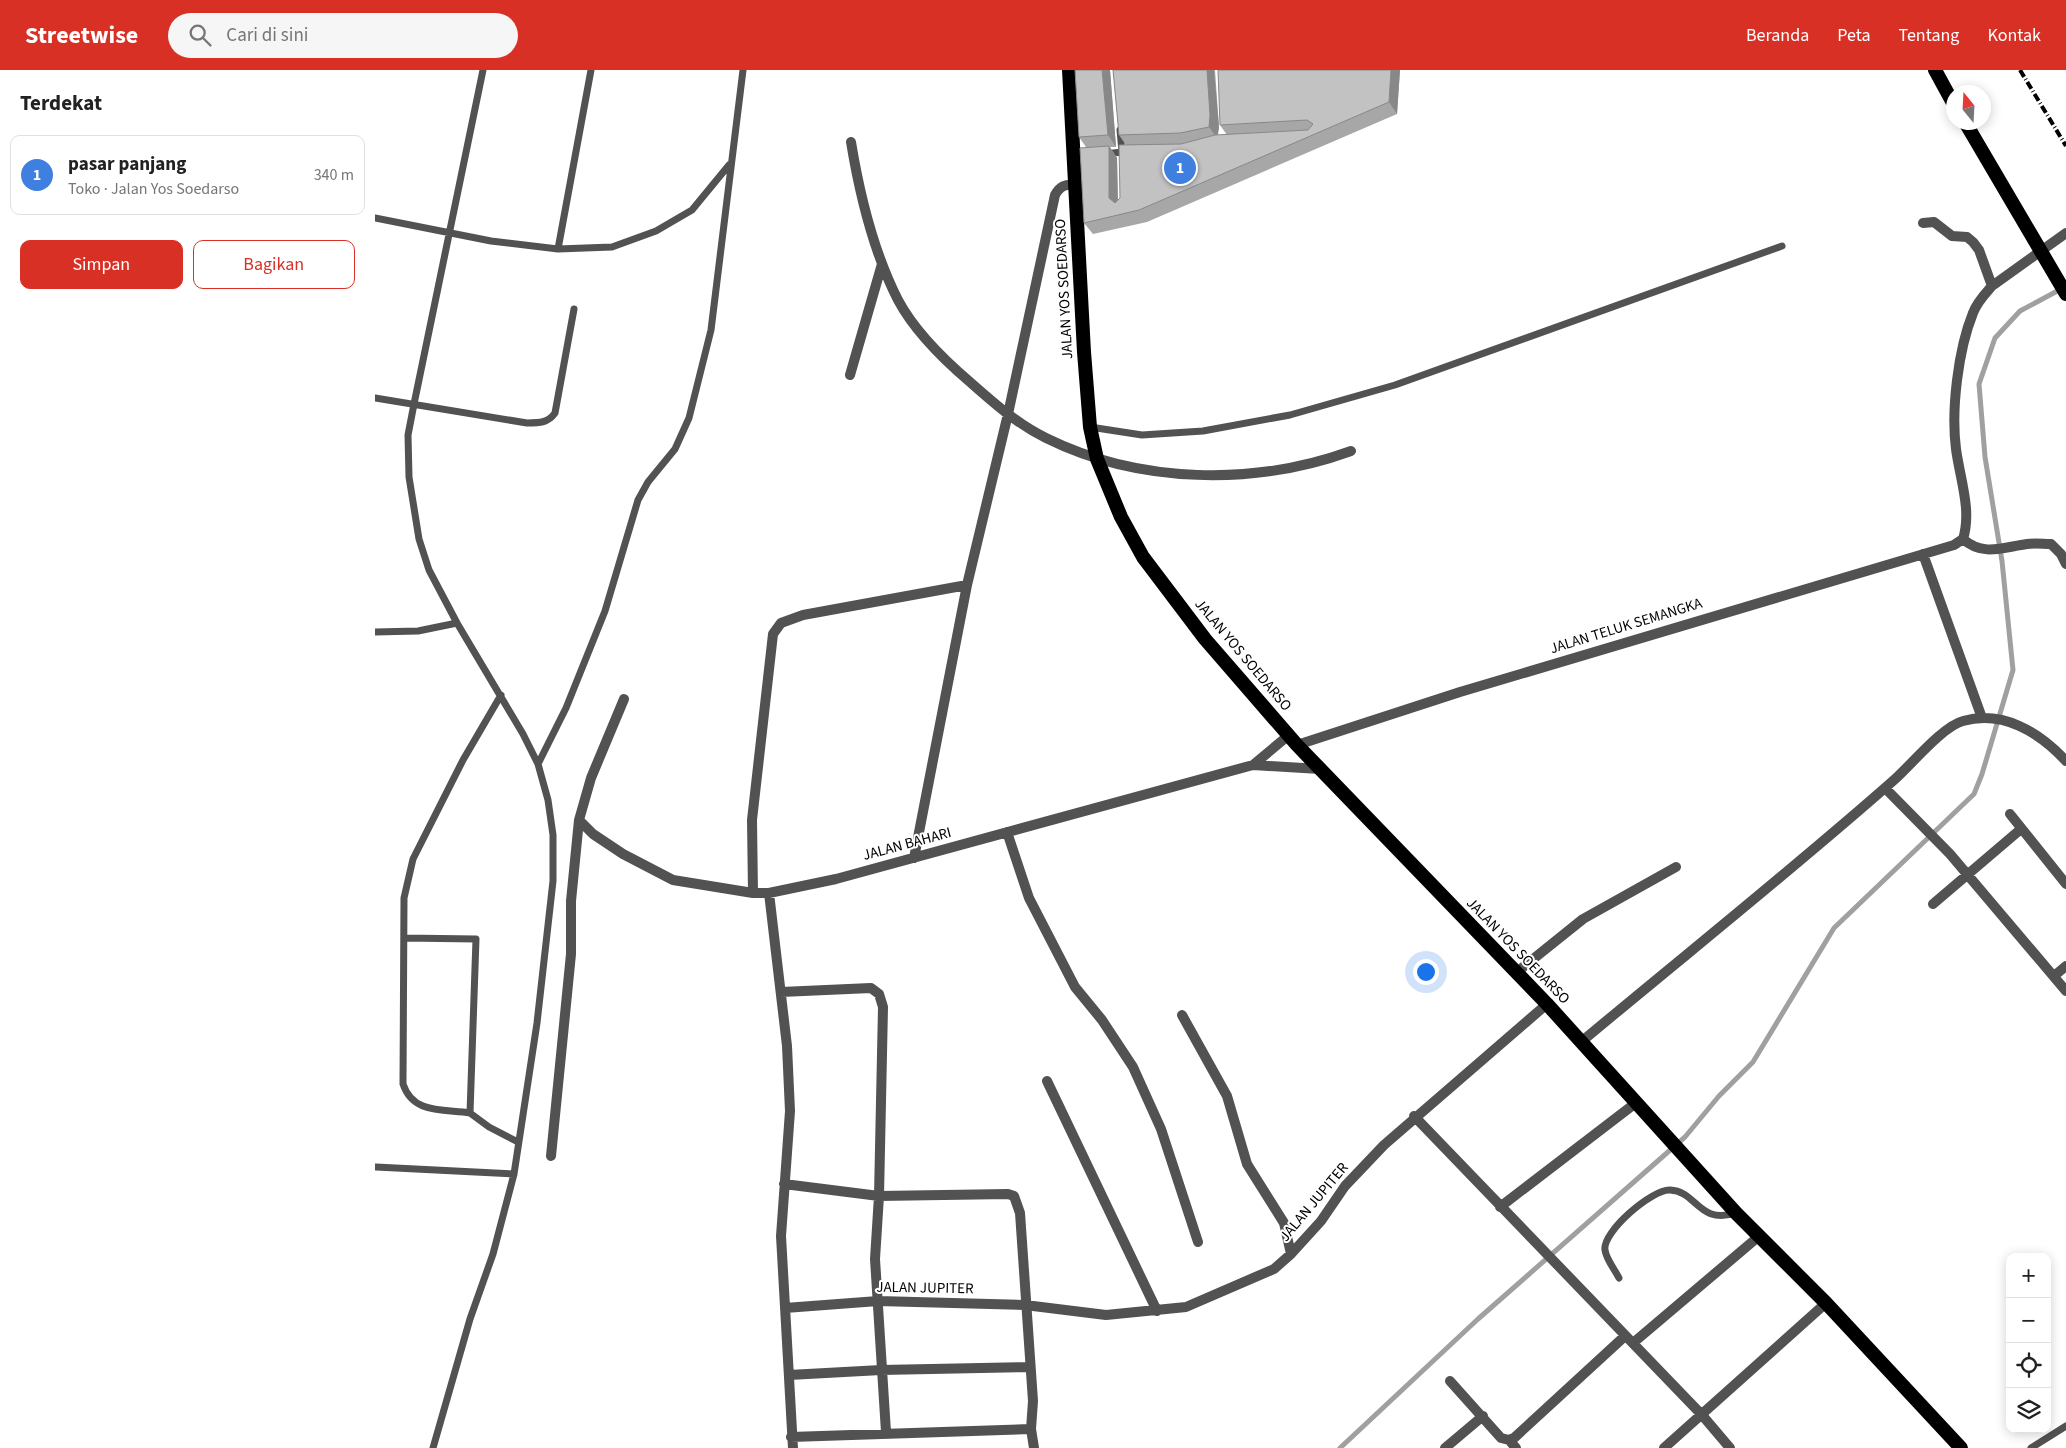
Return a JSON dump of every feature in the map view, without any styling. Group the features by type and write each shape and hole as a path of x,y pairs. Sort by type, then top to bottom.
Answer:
{"highway":[{"name":"JALAN YOS SOEDARSO","path":"1069,70 1077,155 1075,185 1083,352 1090,427 1097,459 1121,518 1143,557 1205,639 1293,740 1517,972 1666,1133 1735,1213 1826,1303 1960,1448"},
{"path":"1935,70 1946,90"},
{"path":"1970,130 2066,294"}],"street":[{"path":"851,142 860,193 882,264 899,301 919,331 955,369 1008,414 1045,438 1097,459 1136,468 1231,476 1274,471 1313,463 1351,451"},
{"path":"914,858 967,586 1008,414 1055,195 1066,184 1075,185"},
{"path":"1923,223 1934,222 1952,236 1967,237 1973,242 1979,250 1992,286"},
{"path":"2066,233 1992,286 1981,299 1973,314 1956,388 1954,413 1956,448 1967,511 1963,539 1975,548 1983,550 2028,544 2051,544 2061,554 2066,564"},
{"path":"850,375 882,264"},
{"name":"JALAN TELUK SEMANGKA","path":"1293,740 1954,545 1963,539"},
{"path":"1923,554 1982,718"},
{"path":"753,893 752,820 773,634 781,624 803,615 967,586"},
{"path":"551,1156 571,954 572,892 579,820 591,778 624,700"},
{"path":"1581,1042 1885,788 1948,729 1961,721 1982,718 1999,719 2025,727 2053,747 2066,761"},
{"name":"JALAN BAHARI","path":"579,820 593,834 623,854 673,880 753,893 769,893 835,879 1253,765 1293,740"},
{"name":"JALAN BAHARI","path":"1253,765 1321,769"},
{"path":"1885,788 1950,854 2066,991"},
{"path":"2010,814 2066,884"},
{"path":"1933,904 2021,829"},
{"path":"1007,832 1029,898 1075,987 1102,1020 1133,1067 1161,1130 1198,1242"},
{"path":"1517,972 1583,919 1676,867"},
{"path":"769,893 787,1046 790,1111 781,1236 793,1448"},
{"path":"2054,976 2066,966"},
{"path":"781,992 871,988 879,994 883,1007 879,1196 875,1259 886,1432"},
{"name":"JALAN JUPITER","path":"785,1308 878,1301 1025,1305 1106,1315 1186,1307 1274,1268 1291,1254 1321,1221 1345,1186 1414,1116 1547,1004"},
{"path":"1183,1015 1227,1096 1247,1164 1284,1223 1291,1254"},
{"path":"1047,1081 1157,1311"},
{"path":"1500,1207 1637,1102"},
{"path":"1414,1116 1532,1241 1702,1415 1730,1448"},
{"path":"785,1184 879,1196 1008,1194 1014,1196 1021,1213 1025,1305 1033,1401 1031,1429 1034,1448"},
{"path":"1450,1381 1501,1438 1513,1444 1514,1438 1629,1340 1758,1237"},
{"path":"1664,1448 1826,1303"},
{"path":"789,1375 881,1370 1030,1367"},
{"path":"1445,1448 1483,1416"},
{"path":"791,1437 886,1432 1031,1429"}],"lane":[{"path":"433,1448 470,1319 493,1254 514,1174 537,1023 553,881 553,836 548,800 538,764 501,695 457,624 429,570 419,539 409,477 408,435 483,70"},
{"path":"559,249 591,70"},
{"path":"538,764 566,708 605,611 631,522 648,482 675,449 689,418 711,330 743,70"},
{"path":"1120,125 1122,162"},
{"path":"1094,154 1132,152"},
{"path":"375,218 491,241 559,249 612,247 656,231 692,210 730,164"},
{"path":"1090,427 1142,435 1203,431 1289,416 1395,385 1782,246"},
{"path":"375,398 527,423 540,423 551,418 555,413 574,309"},
{"path":"375,632 418,631 457,624"},
{"path":"501,695 463,760 413,859 404,898 403,1084 407,1096 419,1106 470,1113 489,1127 519,1142"},
{"path":"404,938 476,939 470,1113"},
{"path":"376,1167 514,1174"},
{"path":"1619,1278 1605,1251 1606,1242 1625,1217 1656,1194 1670,1190 1682,1194 1706,1212 1722,1217 1735,1213"},
{"path":"2031,1448 2066,1426"}],"building":[{"path":"1075,70 1102,70 1108,135 1079,137"},
{"path":"1113,70 1207,70 1209,127 1180,133 1119,135"},
{"path":"1218,70 1391,70 1389,102 1139,210 1084,223 1080,148 1109,146 1109,198 1115,203 1120,198 1119,145 1181,144 1215,135 1308,130 1313,124 1307,120 1220,125"}],"waterway":[{"path":"1340,1448 1478,1319 1685,1137 1719,1096 1753,1062 1834,928 1974,794 1982,774 2013,670 2002,561 1985,457 1979,384 1995,338 2020,311 2061,289"}],"railway":[{"path":"2020,70 2066,146"}],"place":[{"name":"pasar panjang","path":"1180,168"}]}
